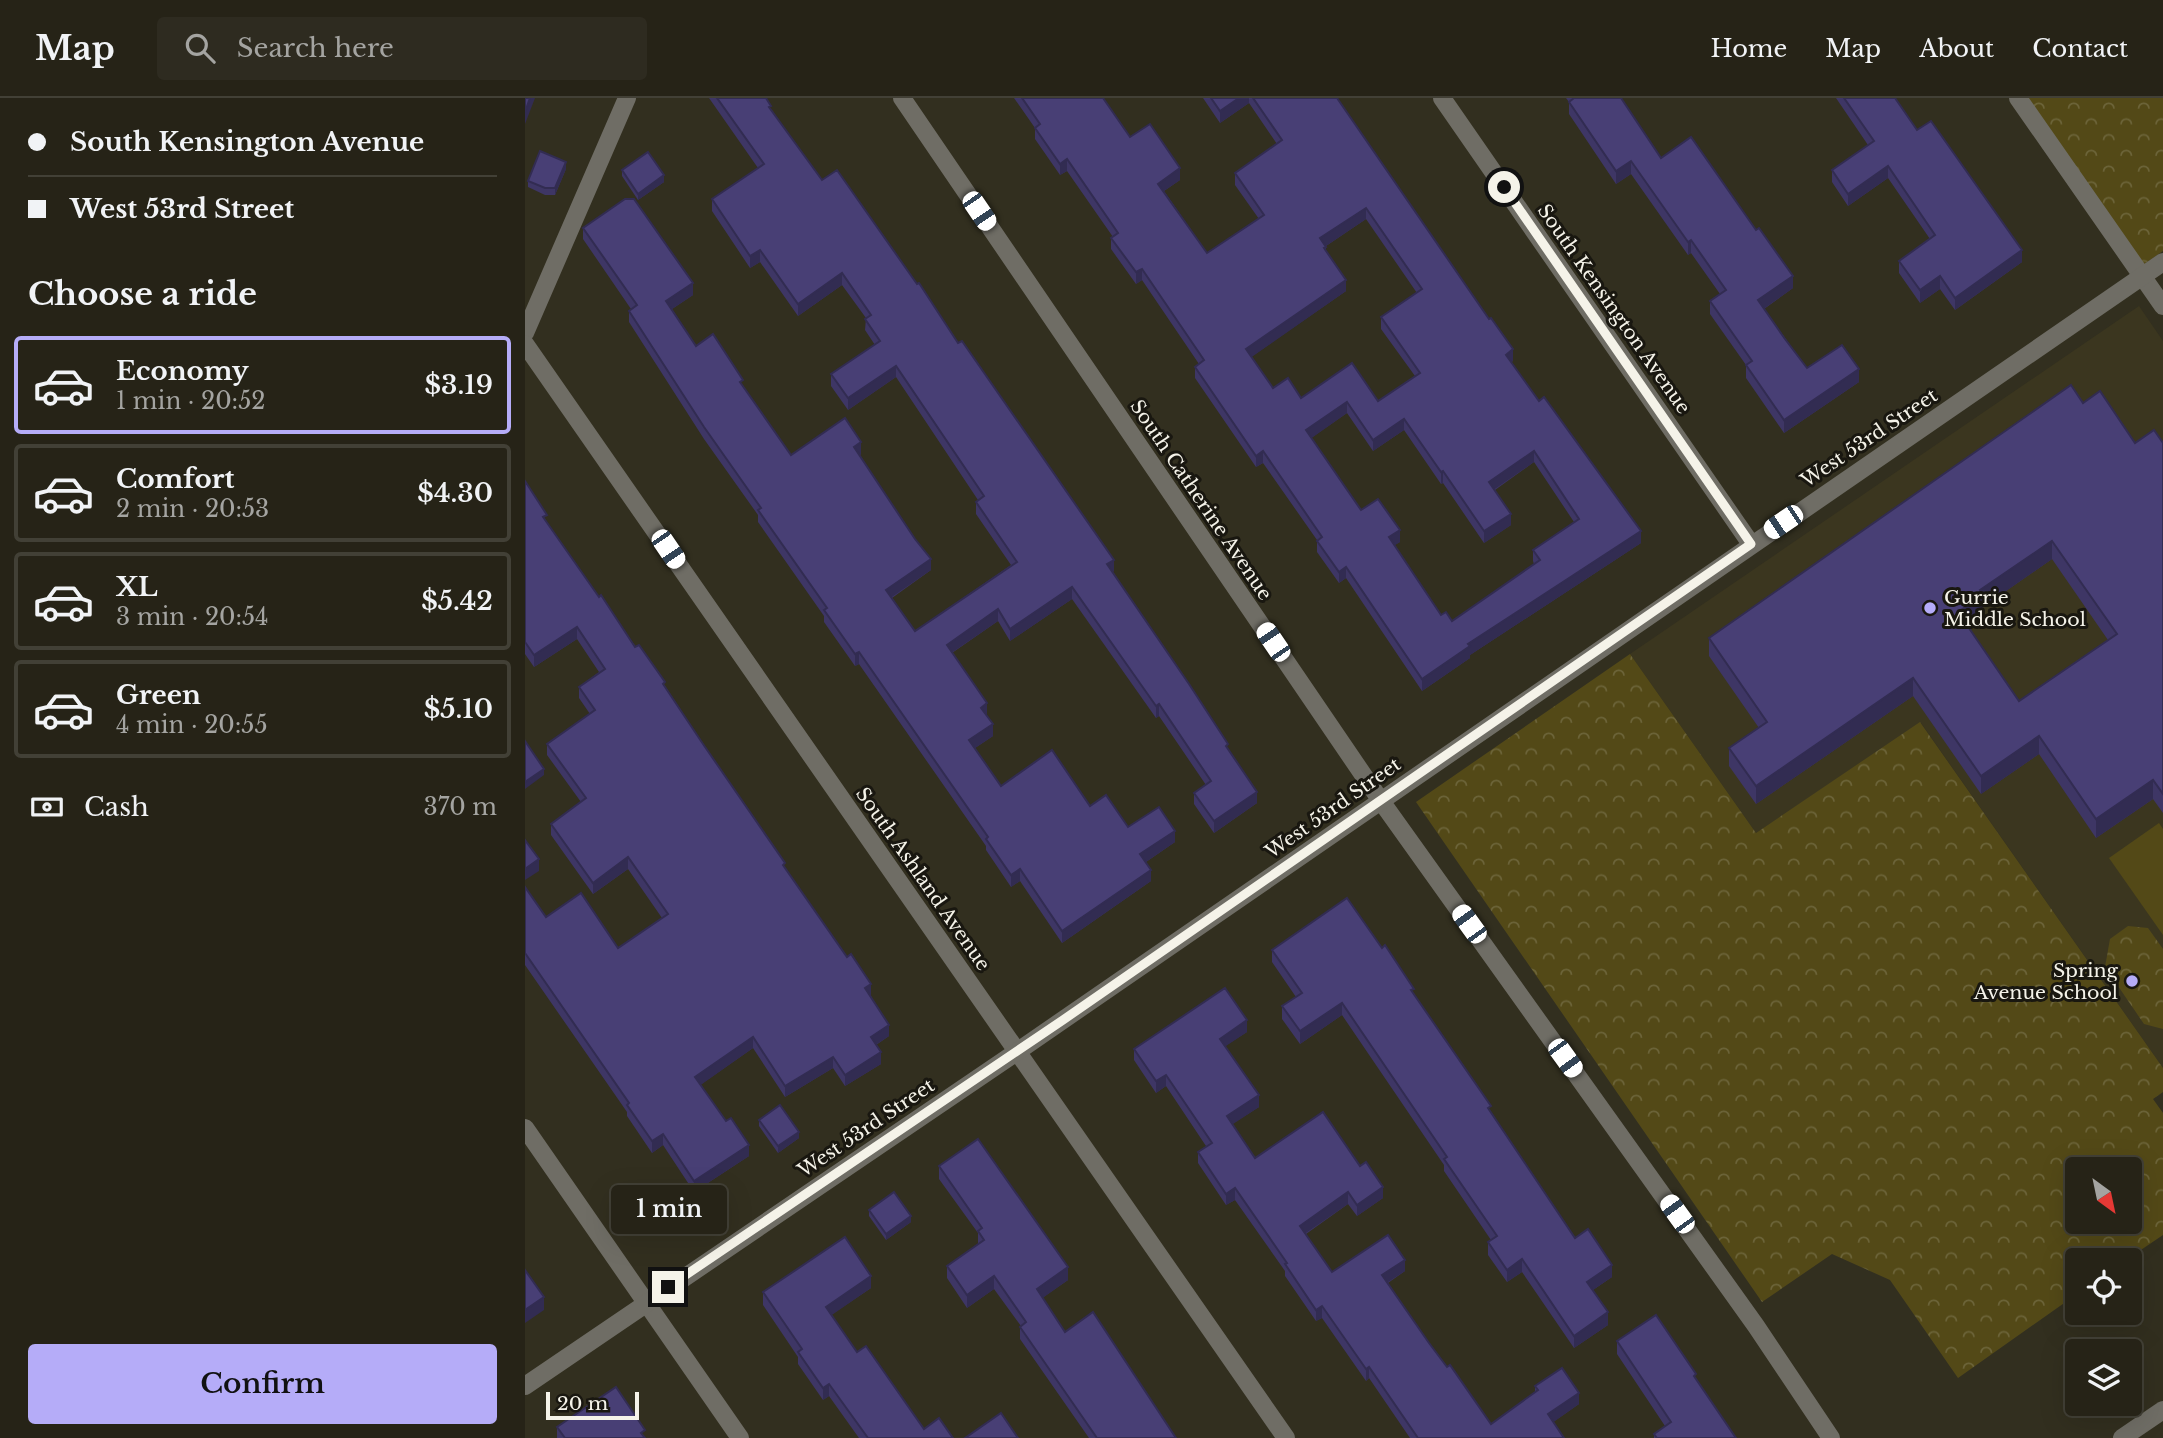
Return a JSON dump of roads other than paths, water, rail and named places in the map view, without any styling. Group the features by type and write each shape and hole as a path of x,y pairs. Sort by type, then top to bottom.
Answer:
{"street":[{"path":"525,333 627,98"},
{"name":"South Catherine Avenue","path":"902,98 1381,801 1756,1326 1831,1438"},
{"name":"South Kensington Avenue","path":"1442,98 1751,544"},
{"path":"2018,98 2163,306"},
{"name":"West 53rd Street","path":"525,1386 1018,1051 2163,262"},
{"name":"South Ashland Avenue","path":"525,344 1286,1438"},
{"path":"525,1128 740,1438"},
{"path":"2122,1438 2163,1410"}],"place":[{"name":"Gurrie Middle School","path":"1930,608"},
{"name":"Spring Avenue School","path":"2132,981"}]}
